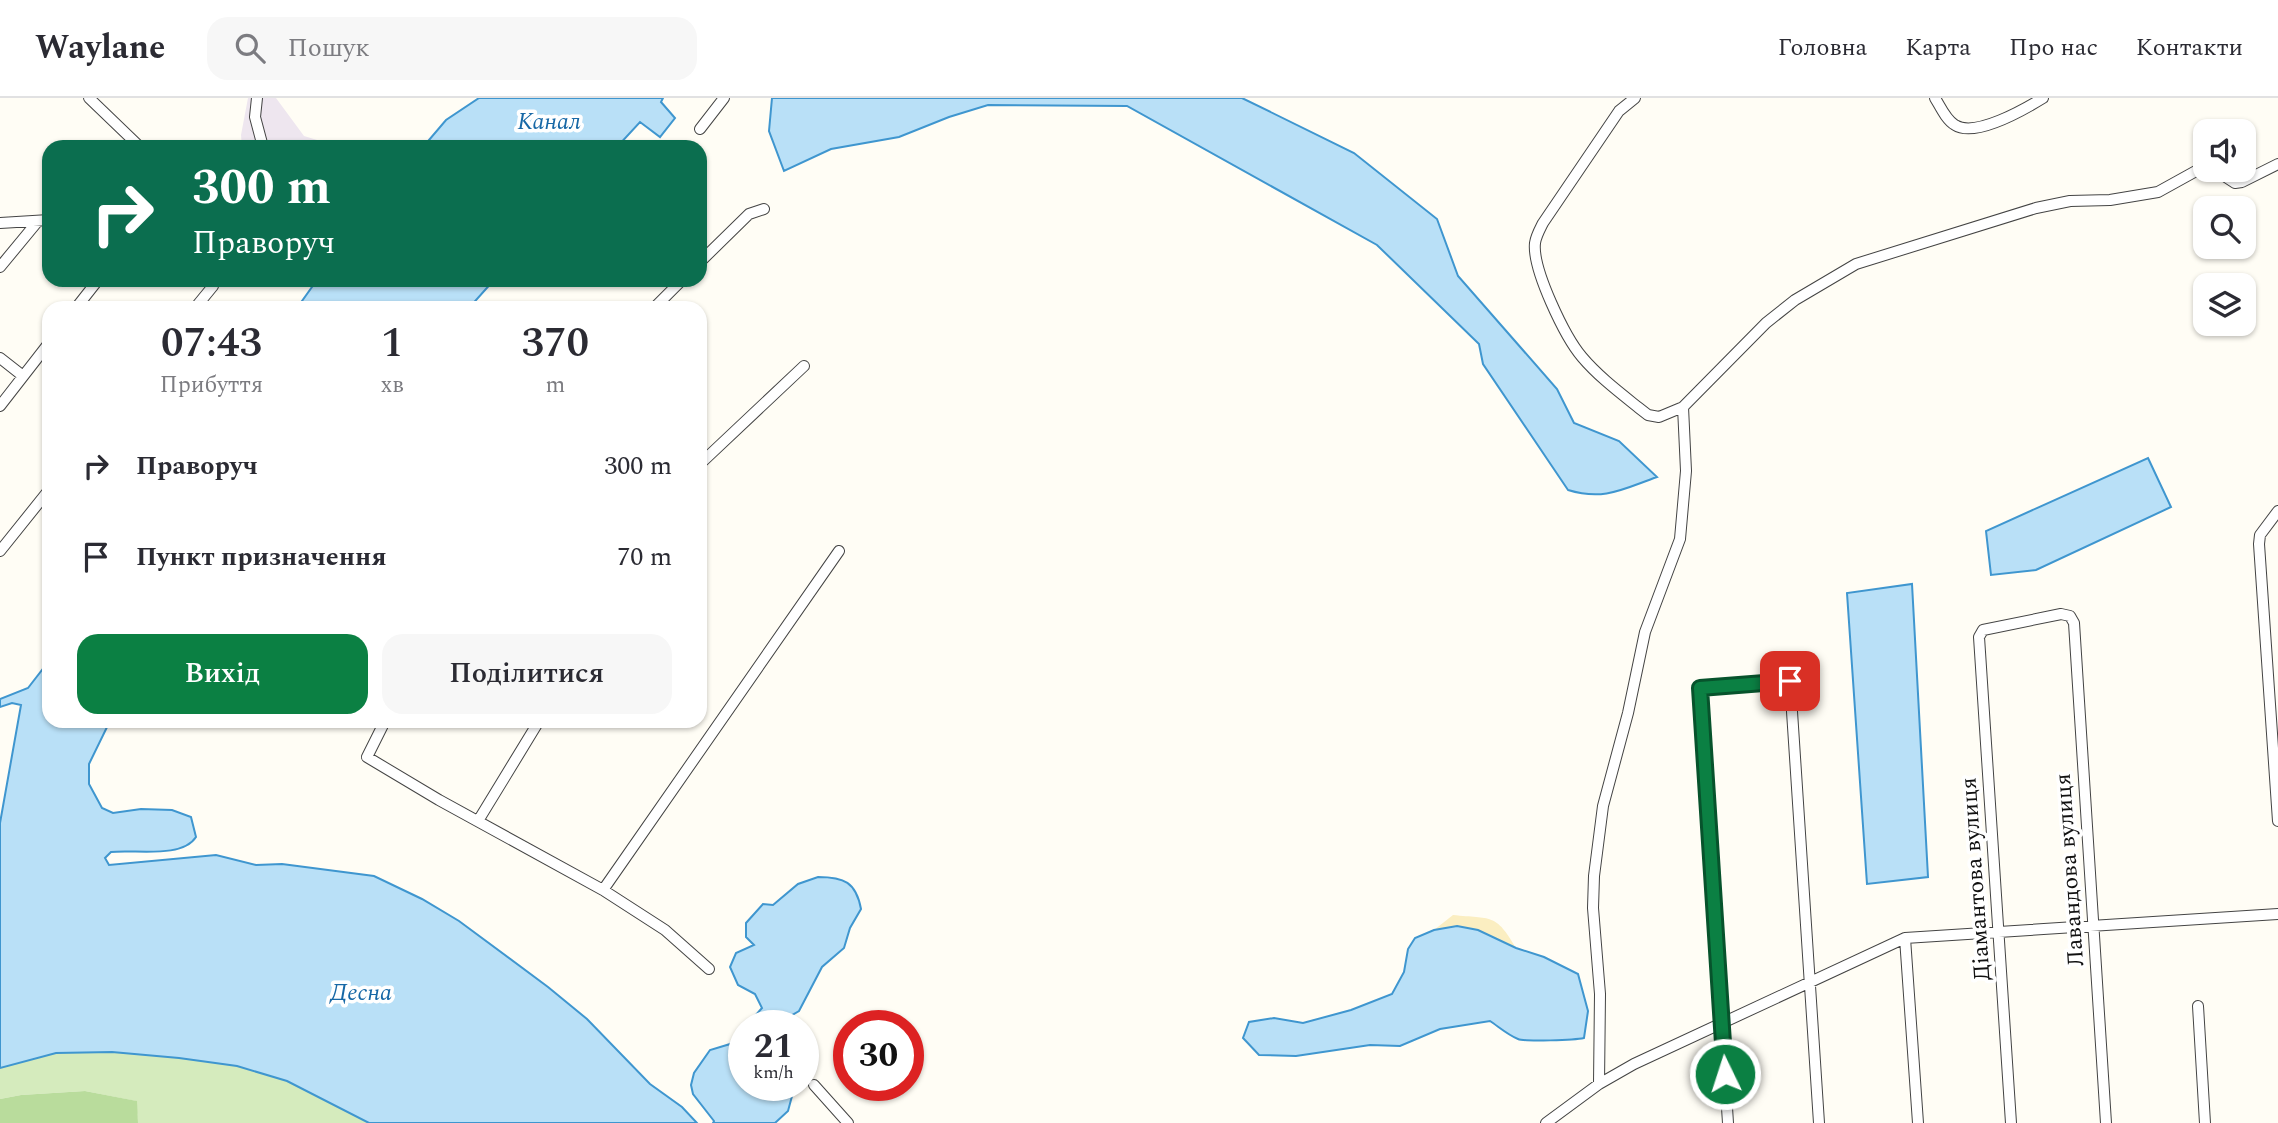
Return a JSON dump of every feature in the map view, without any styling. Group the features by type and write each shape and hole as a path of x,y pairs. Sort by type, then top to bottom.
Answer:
{"street":[{"path":"89,98 133,140"},
{"path":"257,98 255,117 261,140"},
{"path":"700,129 724,98"},
{"path":"1635,98 1619,111 1543,223 1535,241 1540,275 1570,340 1582,357 1605,380 1648,415 1659,417 1683,407 1766,323 1795,300 1845,269 2036,208 2070,201 2110,200 2158,192 2193,173"},
{"path":"1935,98 1951,122 1964,128 1987,125 2043,98"},
{"path":"2256,175 2278,164"},
{"path":"707,255 749,214 764,209"},
{"path":"0,223 42,221"},
{"path":"0,267 42,222"},
{"path":"82,301 92,287"},
{"path":"661,301 675,287"},
{"path":"0,406 42,352"},
{"path":"0,358 23,376"},
{"path":"707,457 804,366"},
{"path":"1599,1084 1600,994 1593,908 1594,876 1603,806 1628,713 1645,632 1680,539 1686,471 1683,407"},
{"path":"0,551 42,499"},
{"path":"2278,511 2260,535 2259,544 2278,821"},
{"path":"603,890 839,551"},
{"name":"Діамантова вулиця","path":"2011,1123 1980,633 1983,630 2061,614 2070,616"},
{"name":"Лавандова вулиця","path":"2070,616 2074,623 2106,1123"},
{"path":"1728,1123 1700,688 1790,681 1819,1123"},
{"path":"382,728 367,757 603,890 666,930 709,969"},
{"path":"478,821 535,728"},
{"path":"1546,1123 1599,1084 1634,1064 1905,937 2278,914"},
{"path":"1905,937 1918,1123"},
{"path":"2198,1006 2205,1123"},
{"path":"819,1091 848,1123"}],"shaded area":[{"path":"248,98 276,98 304,136 317,140 241,140"}],"green space":[{"path":"112,1052 205,1060 253,1069 304,1089 369,1123 138,1123 136,1101 85,1091 0,1099 0,1068 4,1066 56,1053"},
{"path":"85,1091 137,1101 138,1123 0,1123 0,1099"}],"sand":[{"path":"1453,915 1484,918 1497,923 1516,948 1468,929 1434,930"}],"water":[{"name":"Канал","path":"479,98 663,98 661,102 675,118 660,137 640,122 623,140 429,140 446,120"},
{"path":"772,98 1242,98 1354,153 1437,219 1458,276 1557,389 1574,423 1619,441 1657,477 1603,494 1568,490 1483,364 1479,344 1377,245 1127,106 988,105 899,137 831,149 784,171 769,131"},
{"path":"312,287 488,287 475,301 302,301"},
{"path":"2148,458 2171,507 2036,570 1991,575 1986,531"},
{"path":"1912,584 1928,877 1867,884 1847,593"},
{"name":"Десна","path":"42,670 42,728 107,728 89,764 89,784 102,808 113,813 141,809 172,810 191,817 196,837 189,844 169,851 111,852 105,858 109,865 216,855 256,865 282,864 374,876 422,899 459,921 548,987 587,1019 650,1084 682,1107 697,1123 369,1123 287,1081 237,1066 112,1052 56,1053 0,1068 0,823 21,705 12,703 0,707 0,699 28,688"},
{"path":"818,877 842,880 856,893 861,909 850,928 844,948 822,967 800,1010 760,1010 762,1008 755,994 738,985 730,967 736,953 754,945 746,937 746,923 763,904 773,905 798,884"},
{"path":"1457,926 1478,930 1578,974 1588,1011 1584,1038 1522,1040 1490,1021 1440,1029 1400,1046 1370,1045 1296,1056 1259,1055 1243,1038 1249,1022 1274,1018 1303,1023 1351,1010 1392,994 1404,972 1408,949 1415,938 1434,930"},
{"path":"728,1045 728,1101 791,1101 788,1111 775,1123 713,1123 693,1094 691,1085 694,1073 710,1050"}],"route":[{"path":"1725,1074 1700,688 1790,681"}]}
